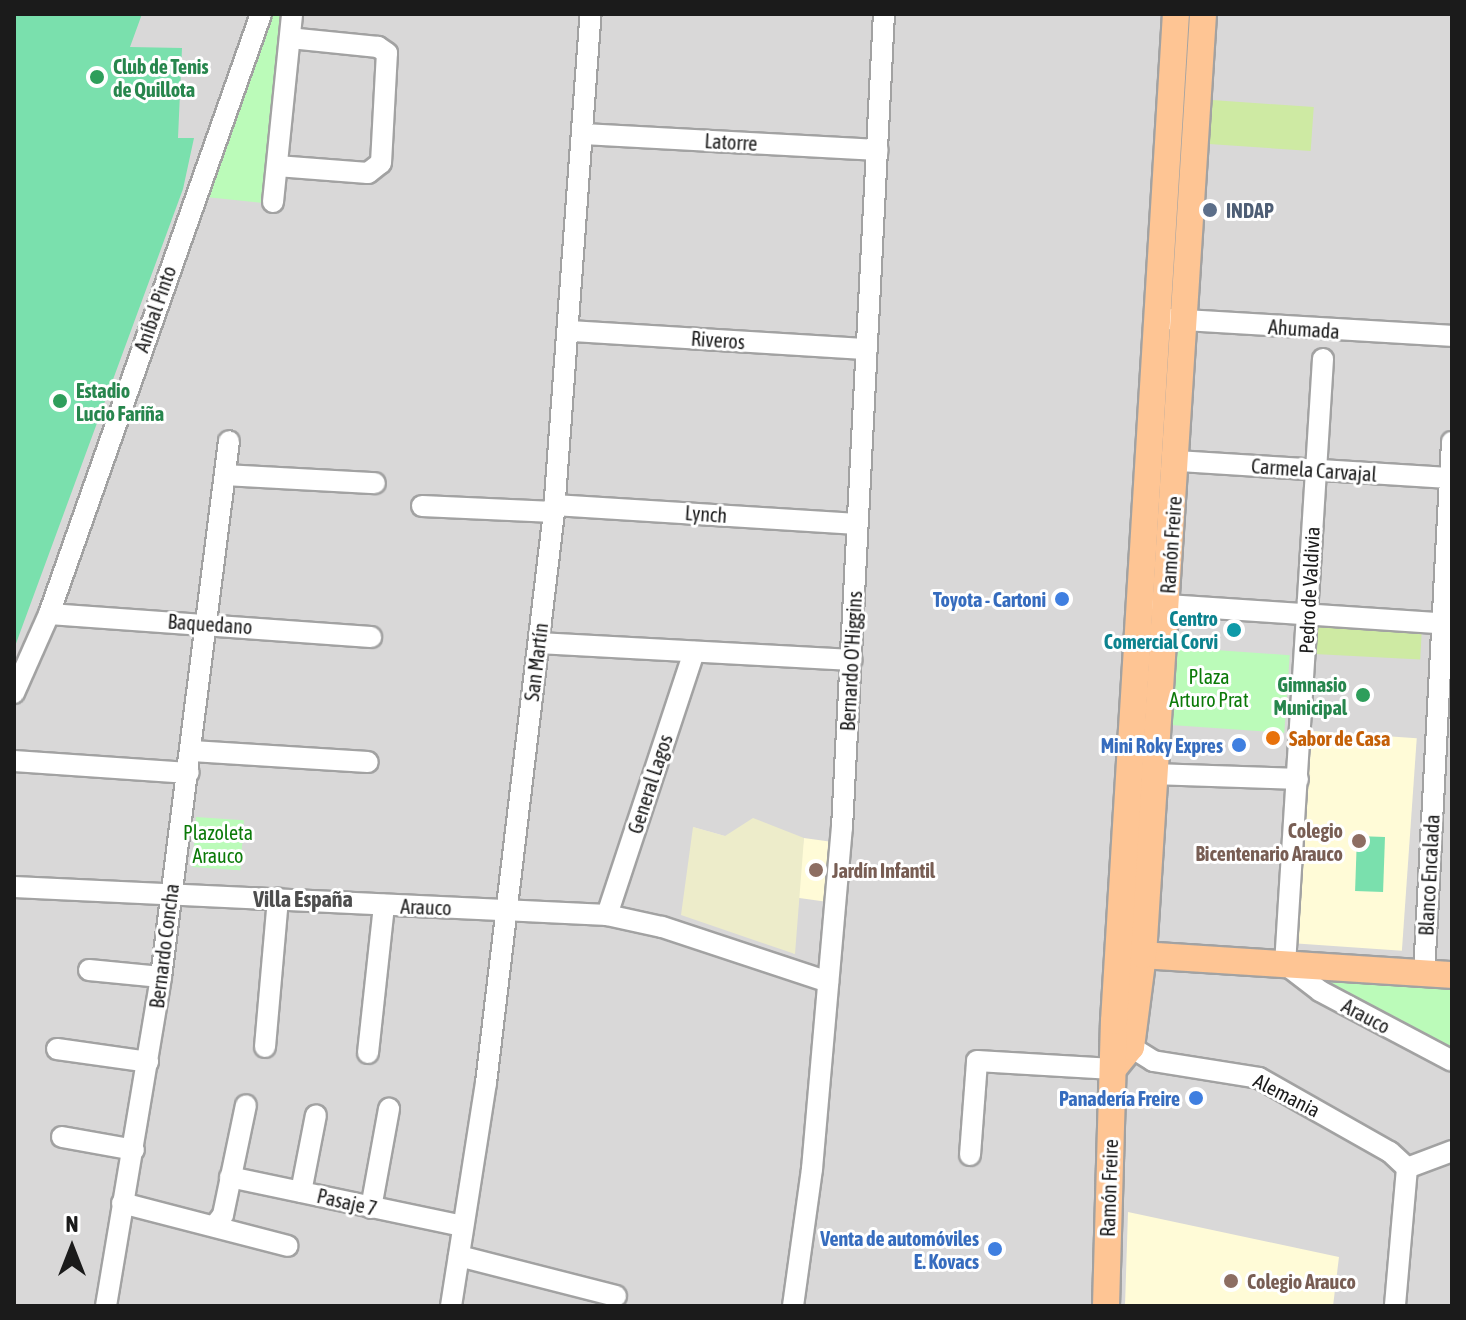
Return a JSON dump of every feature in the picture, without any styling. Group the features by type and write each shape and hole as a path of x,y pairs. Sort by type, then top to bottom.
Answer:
{"main road":[{"name":"Ramón Freire","path":"1131,1047 1139,604 1176,14"},
{"name":"Ramón Freire","path":"1103,1306 1114,1021 1131,955 1155,774 1178,461 1203,14"},
{"name":"Arauco","path":"1131,955 1452,975"},
{"path":"1113,1069 1131,1047 1114,1021"}],"street":[{"name":"Aníbal Pinto","path":"14,693 49,614 261,14"},
{"path":"273,202 292,14"},
{"name":"San Martín","path":"451,1306 506,910 554,508 571,331 591,14"},
{"name":"Bernardo O'Higgins","path":"794,1306 812,1169 852,660 884,14"},
{"path":"277,166 377,170 387,53 378,47 290,38"},
{"name":"Latorre","path":"584,134 878,150"},
{"name":"Ahumada","path":"1156,318 1452,336"},
{"name":"Riveros","path":"571,331 866,349"},
{"name":"Pedro de Valdivia","path":"1285,964 1323,359"},
{"name":"Bernardo Concha","path":"106,1306 161,977 229,441"},
{"name":"Blanco Encalada","path":"1424,974 1443,788 1452,442"},
{"name":"Carmela Carvajal","path":"1178,461 1450,478"},
{"path":"225,475 375,483"},
{"name":"Lynch","path":"422,506 554,508 857,524"},
{"path":"1139,604 1447,624"},
{"name":"Baquedano","path":"49,614 371,637"},
{"path":"539,643 852,660"},
{"name":"General Lagos","path":"607,915 694,652"},
{"path":"192,751 368,762"},
{"path":"14,761 189,773"},
{"path":"1155,774 1298,779"},
{"name":"Arauco","path":"14,887 607,915 662,927 828,982"},
{"path":"265,1047 278,899"},
{"path":"368,1053 384,905"},
{"name":"Arauco","path":"1285,964 1320,991 1452,1061"},
{"path":"89,970 161,977"},
{"name":"Alemania","path":"1131,1047 1153,1061 1259,1078 1390,1152 1407,1168"},
{"path":"57,1049 148,1062"},
{"path":"970,1155 977,1061 1113,1069"},
{"path":"216,1224 246,1105"},
{"path":"371,1208 389,1109"},
{"path":"301,1192 316,1115"},
{"path":"62,1137 134,1150"},
{"path":"1395,1306 1407,1168 1452,1151"},
{"name":"Pasaje 7","path":"230,1177 463,1226"},
{"path":"122,1203 216,1224 288,1246"},
{"path":"459,1256 616,1296"}],"shaded area":[{"path":"14,14 1452,14 1452,1306 14,1306","holes":["693,827 725,836 804,838 794,954"]},
{"name":"Colegio Bicentenario Arauco","path":"1312,731 1417,738 1402,951 1297,943"},
{"name":"Jardín Infantil","path":"804,838 833,842 824,901 796,897"},
{"name":"Colegio Arauco","path":"1128,1212 1339,1257 1333,1306 1125,1306"}],"green space":[{"name":"Estadio Lucio Fariña","path":"14,14 142,14 130,47 182,48 178,138 194,138 183,189 14,649"},
{"path":"270,14 280,14 263,203 206,197"},
{"path":"1212,100 1314,107 1311,151 1209,144"},
{"path":"1316,623 1422,629 1420,660 1314,654"},
{"name":"Plaza Arturo Prat","path":"1173,647 1290,655 1284,733 1168,725"},
{"name":"Plazoleta Arauco","path":"196,817 244,820 240,870 193,867"},
{"path":"753,818 804,838 795,954 681,915 693,827 725,836"},
{"path":"1357,836 1385,837 1383,892 1355,891"},
{"path":"1316,977 1452,982 1452,1059"}],"place":[{"name":"Club de Tenis de Quillota","path":"97,77"},
{"name":"INDAP","path":"1210,210"},
{"name":"Estadio Lucio Fariña","path":"60,401"},
{"name":"Toyota - Cartoni","path":"1062,599"},
{"name":"Centro Comercial Corvi","path":"1234,630"},
{"name":"Gimnasio Municipal","path":"1363,695"},
{"name":"Sabor de Casa","path":"1273,738"},
{"name":"Mini Roky Expres","path":"1239,745"},
{"name":"Colegio Bicentenario Arauco","path":"1359,841"},
{"name":"Jardín Infantil","path":"816,870"},
{"name":"Panadería Freire","path":"1196,1098"},
{"name":"Venta de automóviles E. Kovacs","path":"995,1249"},
{"name":"Colegio Arauco","path":"1231,1281"}],"district":[{"name":"Villa España","path":"303,900"}]}
